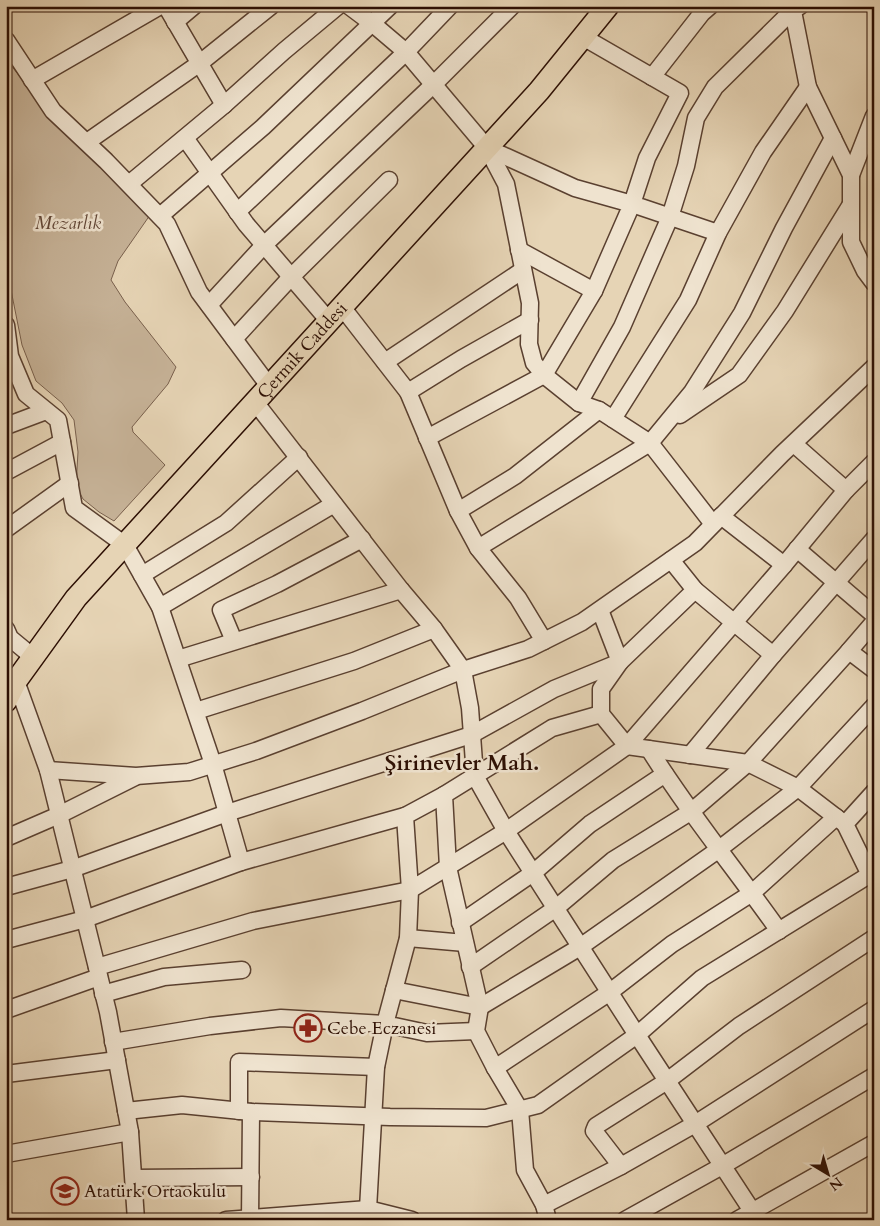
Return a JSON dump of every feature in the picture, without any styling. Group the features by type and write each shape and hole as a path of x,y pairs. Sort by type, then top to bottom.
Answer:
{"main road":[{"name":"Çermik Caddesi","path":"6,701 11,687 76,598 539,91 608,6"}],"street":[{"path":"32,80 160,6"},
{"path":"166,6 224,105"},
{"path":"175,22 194,6"},
{"path":"87,142 200,63 270,6"},
{"path":"129,184 338,6"},
{"path":"349,6 406,52 487,148 506,184 530,303 529,344 534,362 544,375 580,403 599,410 650,443 717,520 784,565"},
{"path":"160,216 264,128 390,6"},
{"path":"237,212 406,52 450,6"},
{"path":"209,305 264,245 434,84 512,6"},
{"path":"652,77 702,13 710,6"},
{"path":"795,8 808,87 851,175"},
{"path":"580,403 622,327 670,217 686,166 696,118 715,87 795,8"},
{"path":"427,438 544,375 594,290 632,204 647,158 680,93 583,37"},
{"path":"6,40 53,111 87,142 167,224 199,292 234,339 262,394 299,457 434,629 463,670 470,708 475,776 506,830 580,947 755,1215"},
{"path":"614,419 688,300 718,233 763,152 808,87"},
{"path":"874,116 851,175 850,206 851,242 865,271 874,283"},
{"path":"185,138 237,212 291,277 335,314 385,362 408,392 458,511 478,548 518,598 544,640"},
{"path":"478,548 650,443 692,392 742,313 784,228 833,138"},
{"path":"487,148 575,188 632,204 718,233"},
{"path":"234,339 291,277 389,180"},
{"path":"664,426 739,375 785,311 850,206"},
{"path":"519,250 594,290"},
{"path":"385,362 523,270"},
{"path":"408,392 530,320"},
{"path":"6,325 10,356 26,394 58,420 74,508 125,545 160,607 213,764 241,862"},
{"path":"48,770 136,776 189,772 256,751 354,715 463,670 528,648 582,622 695,543 794,444 874,368"},
{"path":"458,511 515,476 599,410"},
{"path":"6,426 46,411"},
{"path":"6,472 62,442"},
{"path":"794,444 846,490"},
{"path":"142,575 226,522 299,457"},
{"path":"6,1010 98,972 253,921 410,890 448,867 506,830 627,746 784,565 846,490 874,462"},
{"path":"6,529 70,483"},
{"path":"160,607 334,504"},
{"path":"234,641 221,610 277,584 362,539"},
{"path":"690,755 773,655 874,539"},
{"path":"797,549 874,615"},
{"path":"671,560 695,590 773,655"},
{"path":"178,659 402,590"},
{"path":"126,1111 182,1105 245,1112 372,1117 486,1118 538,1105 637,1035 702,978 872,873 840,821 798,788 748,763 627,746 601,714 601,689 620,662 695,590"},
{"path":"600,610 620,662"},
{"path":"470,967 556,908 613,860 692,811 748,763 874,622"},
{"path":"6,629 10,638 34,658"},
{"path":"196,711 354,661 434,629"},
{"path":"850,651 874,670"},
{"path":"6,887 72,869 227,813 471,735 554,689 620,662"},
{"path":"11,687 48,770 104,994 130,1132 136,1220"},
{"path":"394,990 480,1007 580,947 718,850 798,788 874,706"},
{"path":"6,940 85,919 241,862 406,816 444,796 552,728 601,714"},
{"path":"649,749 718,850 779,931"},
{"path":"460,923 533,873 590,824 665,774"},
{"path":"6,838 136,776"},
{"path":"494,1068 610,992 672,944 752,893 874,792"},
{"path":"444,796 448,867 480,1007 476,1031 494,1068 520,1110 524,1170 546,1212 695,1124 874,1009"},
{"path":"368,1214 376,1067 385,1024 408,938 410,890 406,816"},
{"path":"408,938 465,943"},
{"path":"621,1166 594,1131 596,1126 667,1081 739,1026 874,938"},
{"path":"104,994 164,977 242,970"},
{"path":"114,1042 210,1026 281,1018 385,1024 427,1033 476,1031"},
{"path":"6,1074 117,1060"},
{"path":"250,1219 251,1177 239,1062 376,1067"},
{"path":"625,1220 722,1166 874,1076"},
{"path":"6,1154 130,1132"},
{"path":"737,1220 755,1215 874,1143"},
{"path":"134,1178 251,1177"},
{"path":"226,1220 368,1214 412,1220"}],"green space":[{"name":"Mezarlık","path":"6,59 52,117 150,215 118,261 111,280 125,302 176,367 168,384 132,427 133,432 165,465 114,521 83,499 76,486 78,452 74,420 62,403 36,381 22,345 6,265"}],"place":[{"name":"Cebe Eczanesi","path":"308,1028"},
{"name":"Atatürk Ortaokulu","path":"65,1191"}],"district":[{"name":"Şirinevler Mah.","path":"462,763"}]}
